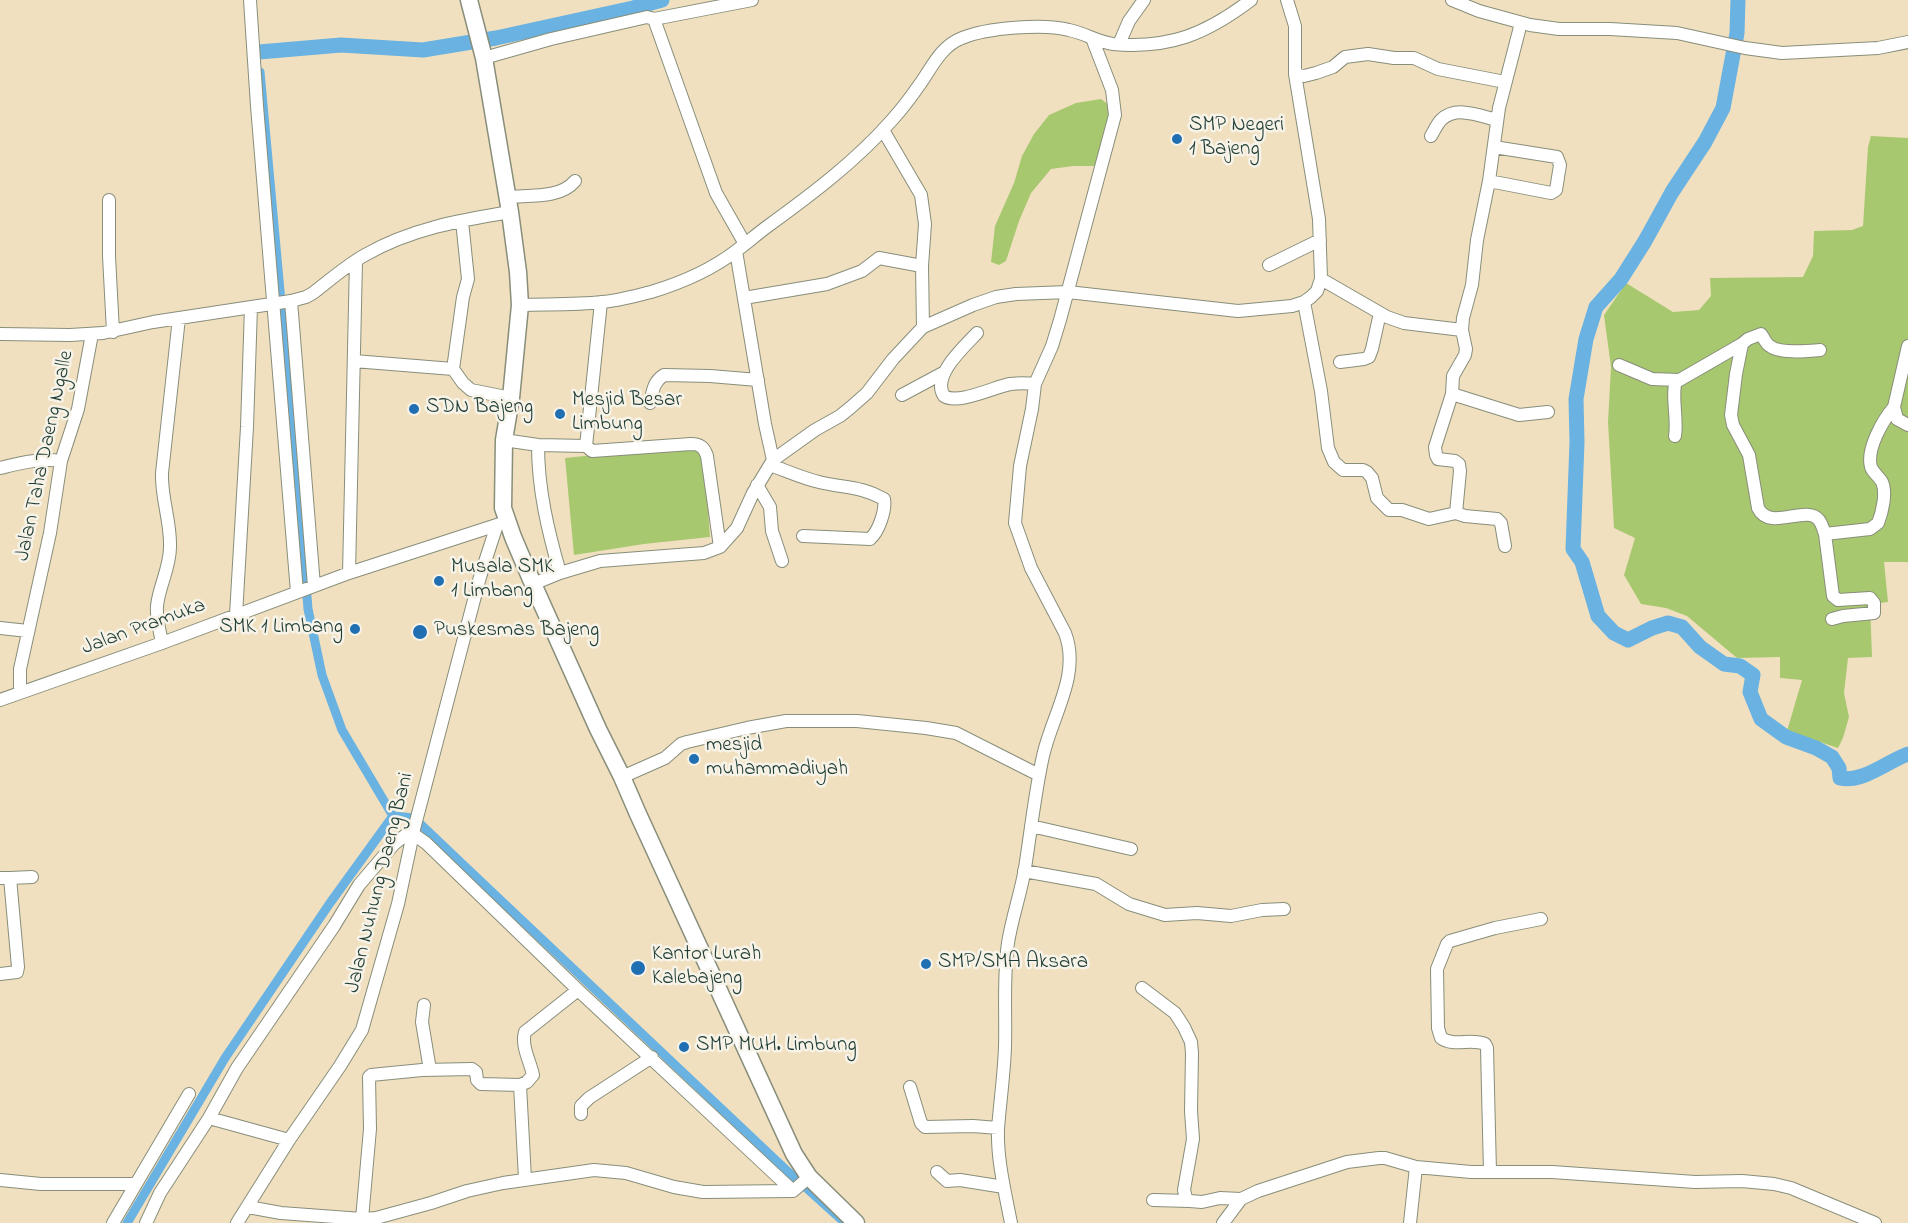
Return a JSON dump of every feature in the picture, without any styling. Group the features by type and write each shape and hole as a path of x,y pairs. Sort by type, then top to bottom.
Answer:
{"highway":[{"path":"469,0 482,49 509,205 520,305 511,398 504,440 502,524 533,584 794,1154 800,1186 856,1223"}],"street":[{"path":"250,0 257,106 283,302 306,589"},
{"path":"482,49 647,17 654,19 752,0"},
{"path":"1119,44 1126,26 1144,0"},
{"path":"520,305 601,302 642,294 700,273 740,247 817,190 883,130 903,108 941,52 959,39 974,34 1008,29 1042,27 1070,30 1110,44 1143,45 1174,41 1217,24 1251,0"},
{"path":"533,584 600,561 704,553 720,547 737,528 757,485 772,463 815,430 840,416 867,393 892,359 923,327 963,309 996,297 1068,292 1238,311 1292,306 1304,302 1317,291 1321,279 1319,219 1295,74 1295,26 1287,0"},
{"path":"1452,0 1479,11 1521,23 1559,29 1622,29 1677,33 1745,48 1795,54 1878,48 1908,42"},
{"path":"654,19 716,193 740,247 744,298 772,463"},
{"path":"1456,513 1459,464 1455,461 1438,459 1435,452 1436,441 1452,394 1453,376 1465,355 1462,330 1472,285 1497,120 1521,23"},
{"path":"1011,1223 1004,1187 998,1128 1002,1096 1007,952 1024,871 1039,775 1047,742 1065,692 1070,656 1065,633 1031,568 1015,523 1020,466 1035,384 1052,346 1115,115 1112,90 1092,38"},
{"path":"1295,74 1304,76 1316,74 1333,67 1345,57 1368,54 1414,58 1438,69 1505,82"},
{"path":"1431,136 1442,119 1454,112 1497,120"},
{"path":"883,130 921,195 925,224 922,266 923,327"},
{"path":"1489,181 1551,193 1556,190 1560,165 1557,158 1494,147"},
{"path":"0,334 113,332 179,318 306,297 366,254 418,232 556,193 575,181"},
{"path":"109,200 113,332"},
{"path":"462,221 468,279 463,297 453,369 462,383 471,390 511,398"},
{"path":"1269,265 1320,240"},
{"path":"744,298 827,284 862,271 879,258 922,266"},
{"path":"349,573 356,261"},
{"path":"1321,279 1380,313 1404,323 1462,330"},
{"path":"283,302 306,589"},
{"path":"586,446 601,302"},
{"path":"1304,302 1321,391 1328,448 1335,462 1343,470 1368,472 1372,478 1377,498 1390,511 1402,510 1429,519 1456,513 1497,519 1501,523 1505,546"},
{"path":"236,615 247,428 251,307"},
{"path":"1340,362 1369,357 1380,313"},
{"path":"162,643 157,615 170,557 170,545 162,491 162,473 179,318"},
{"path":"902,395 944,373 976,333"},
{"name":"Jalan Taha Daeng Ngalle","path":"20,693 20,669 50,533 61,461 78,409 93,334"},
{"path":"1675,436 1677,417 1675,384 1748,339 1761,334 1767,345 1773,348 1786,351 1820,350"},
{"path":"1742,344 1731,421 1749,455 1758,508 1768,518 1813,516 1820,521 1825,534 1833,596 1838,600 1870,598 1874,603 1874,614 1832,619"},
{"path":"1825,534 1870,529 1878,523 1884,490 1882,482 1872,468 1872,453 1882,423 1894,407 1908,346"},
{"path":"354,361 453,369"},
{"path":"1619,365 1652,379 1679,380"},
{"path":"944,373 940,390 948,399 978,394 1011,384 1035,384"},
{"path":"650,403 653,387 664,375 758,380"},
{"path":"1452,394 1519,415 1548,412"},
{"path":"1894,407 1897,419 1908,425"},
{"path":"504,440 538,445 586,446 592,451 698,444 707,456 720,547"},
{"path":"538,445 543,508 561,573"},
{"path":"0,468 35,460 61,461"},
{"path":"772,463 804,478 866,491 885,501 877,530 870,539 803,536"},
{"path":"757,485 770,507 772,531 782,561"},
{"name":"Jalan Pramuka","path":"0,700 162,643 349,573 502,524"},
{"name":"Jalan Nuhung Daeng Bani","path":"237,1223 362,1030 400,896 413,831 477,588 502,524"},
{"path":"0,628 28,631"},
{"path":"622,777 673,754 681,744 687,742 747,728 811,720 857,721 933,728 956,733 1039,775"},
{"path":"1031,826 1131,849"},
{"path":"146,1223 160,1193 209,1118 237,1068 334,926 359,885 394,844 413,831 578,990 800,1186"},
{"path":"1024,871 1096,884 1129,904 1166,915 1197,913 1231,916 1262,910 1284,909"},
{"path":"0,974 11,974 16,972 18,967 5,878 32,877"},
{"path":"1490,1172 1487,1048 1482,1042 1449,1041 1441,1038 1438,1028 1437,969 1450,941 1541,919"},
{"path":"1142,988 1175,1013 1191,1041 1193,1139 1184,1190 1186,1198 1190,1201"},
{"path":"362,1220 370,1129 369,1077 374,1074 472,1069 476,1072 477,1080 481,1084 520,1085 527,1082 533,1075 525,1045 525,1032 578,990"},
{"path":"424,1005 422,1022 430,1070"},
{"path":"581,1114 581,1106 589,1098 652,1057"},
{"path":"520,1085 525,1179"},
{"path":"910,1087 921,1123 925,1127 998,1128"},
{"path":"113,1223 189,1094"},
{"path":"209,1118 289,1140"},
{"path":"1223,1223 1241,1199 1258,1191 1347,1162 1385,1158 1416,1167 1471,1172 1552,1172 1695,1182 1742,1181 1774,1184 1791,1188 1875,1223"},
{"path":"1410,1223 1416,1167"},
{"path":"248,1207 281,1213 362,1220 397,1213 467,1191 525,1179 604,1170 626,1173 674,1187 703,1192 800,1186"},
{"path":"937,1172 947,1181 960,1180 1004,1187"},
{"path":"0,1180 41,1184 135,1184"},
{"path":"1153,1200 1202,1202 1221,1198 1241,1199"}],"green space":[{"path":"1101,99 1110,106 1106,144 1100,166 1051,169 1031,193 1006,261 999,265 991,262 995,226 1014,183 1022,156 1034,134 1049,115 1076,103"},
{"path":"1871,136 1908,138 1908,562 1884,562 1888,602 1870,604 1872,657 1848,658 1844,693 1849,717 1838,748 1787,731 1802,680 1780,678 1780,657 1737,658 1687,616 1666,608 1641,604 1624,575 1635,538 1614,528 1608,422 1611,367 1604,315 1626,283 1673,312 1699,310 1711,296 1710,278 1803,277 1813,256 1814,231 1852,230 1863,226 1868,147"},
{"path":"703,444 710,537 574,555 565,458"}],"waterway":[{"path":"259,52 341,45 423,50 496,38 662,0"},
{"path":"1738,0 1737,33 1723,108 1705,142 1672,192 1621,279 1596,307 1586,339 1576,399 1577,442 1573,549 1582,562 1598,616 1614,633 1628,640 1668,623 1682,627 1700,647 1724,664 1740,666 1753,675 1750,692 1761,719 1786,737 1816,748 1832,757 1839,768 1840,778 1849,779 1866,775 1908,754"},
{"path":"260,72 308,609 322,675 342,730 393,816"},
{"path":"393,816 414,818 843,1221"},
{"path":"127,1223 225,1058 330,903 393,816"}],"place":[{"name":"SMP Negeri 1 Bajeng","path":"1177,139"},
{"name":"SDN Bajeng","path":"414,409"},
{"name":"Mesjid Besar Limbung","path":"560,414"},
{"name":"Musala SMK 1 Limbang","path":"439,581"},
{"name":"SMK 1 Limbang","path":"355,629"},
{"name":"Puskesmas Bajeng","path":"420,632"},
{"name":"mesjid muhammadiyah","path":"694,759"},
{"name":"SMP/SMA Aksara","path":"926,964"},
{"name":"Kantor Lurah Kalebajeng","path":"638,968"},
{"name":"SMP MUH. Limbung","path":"684,1047"}]}
